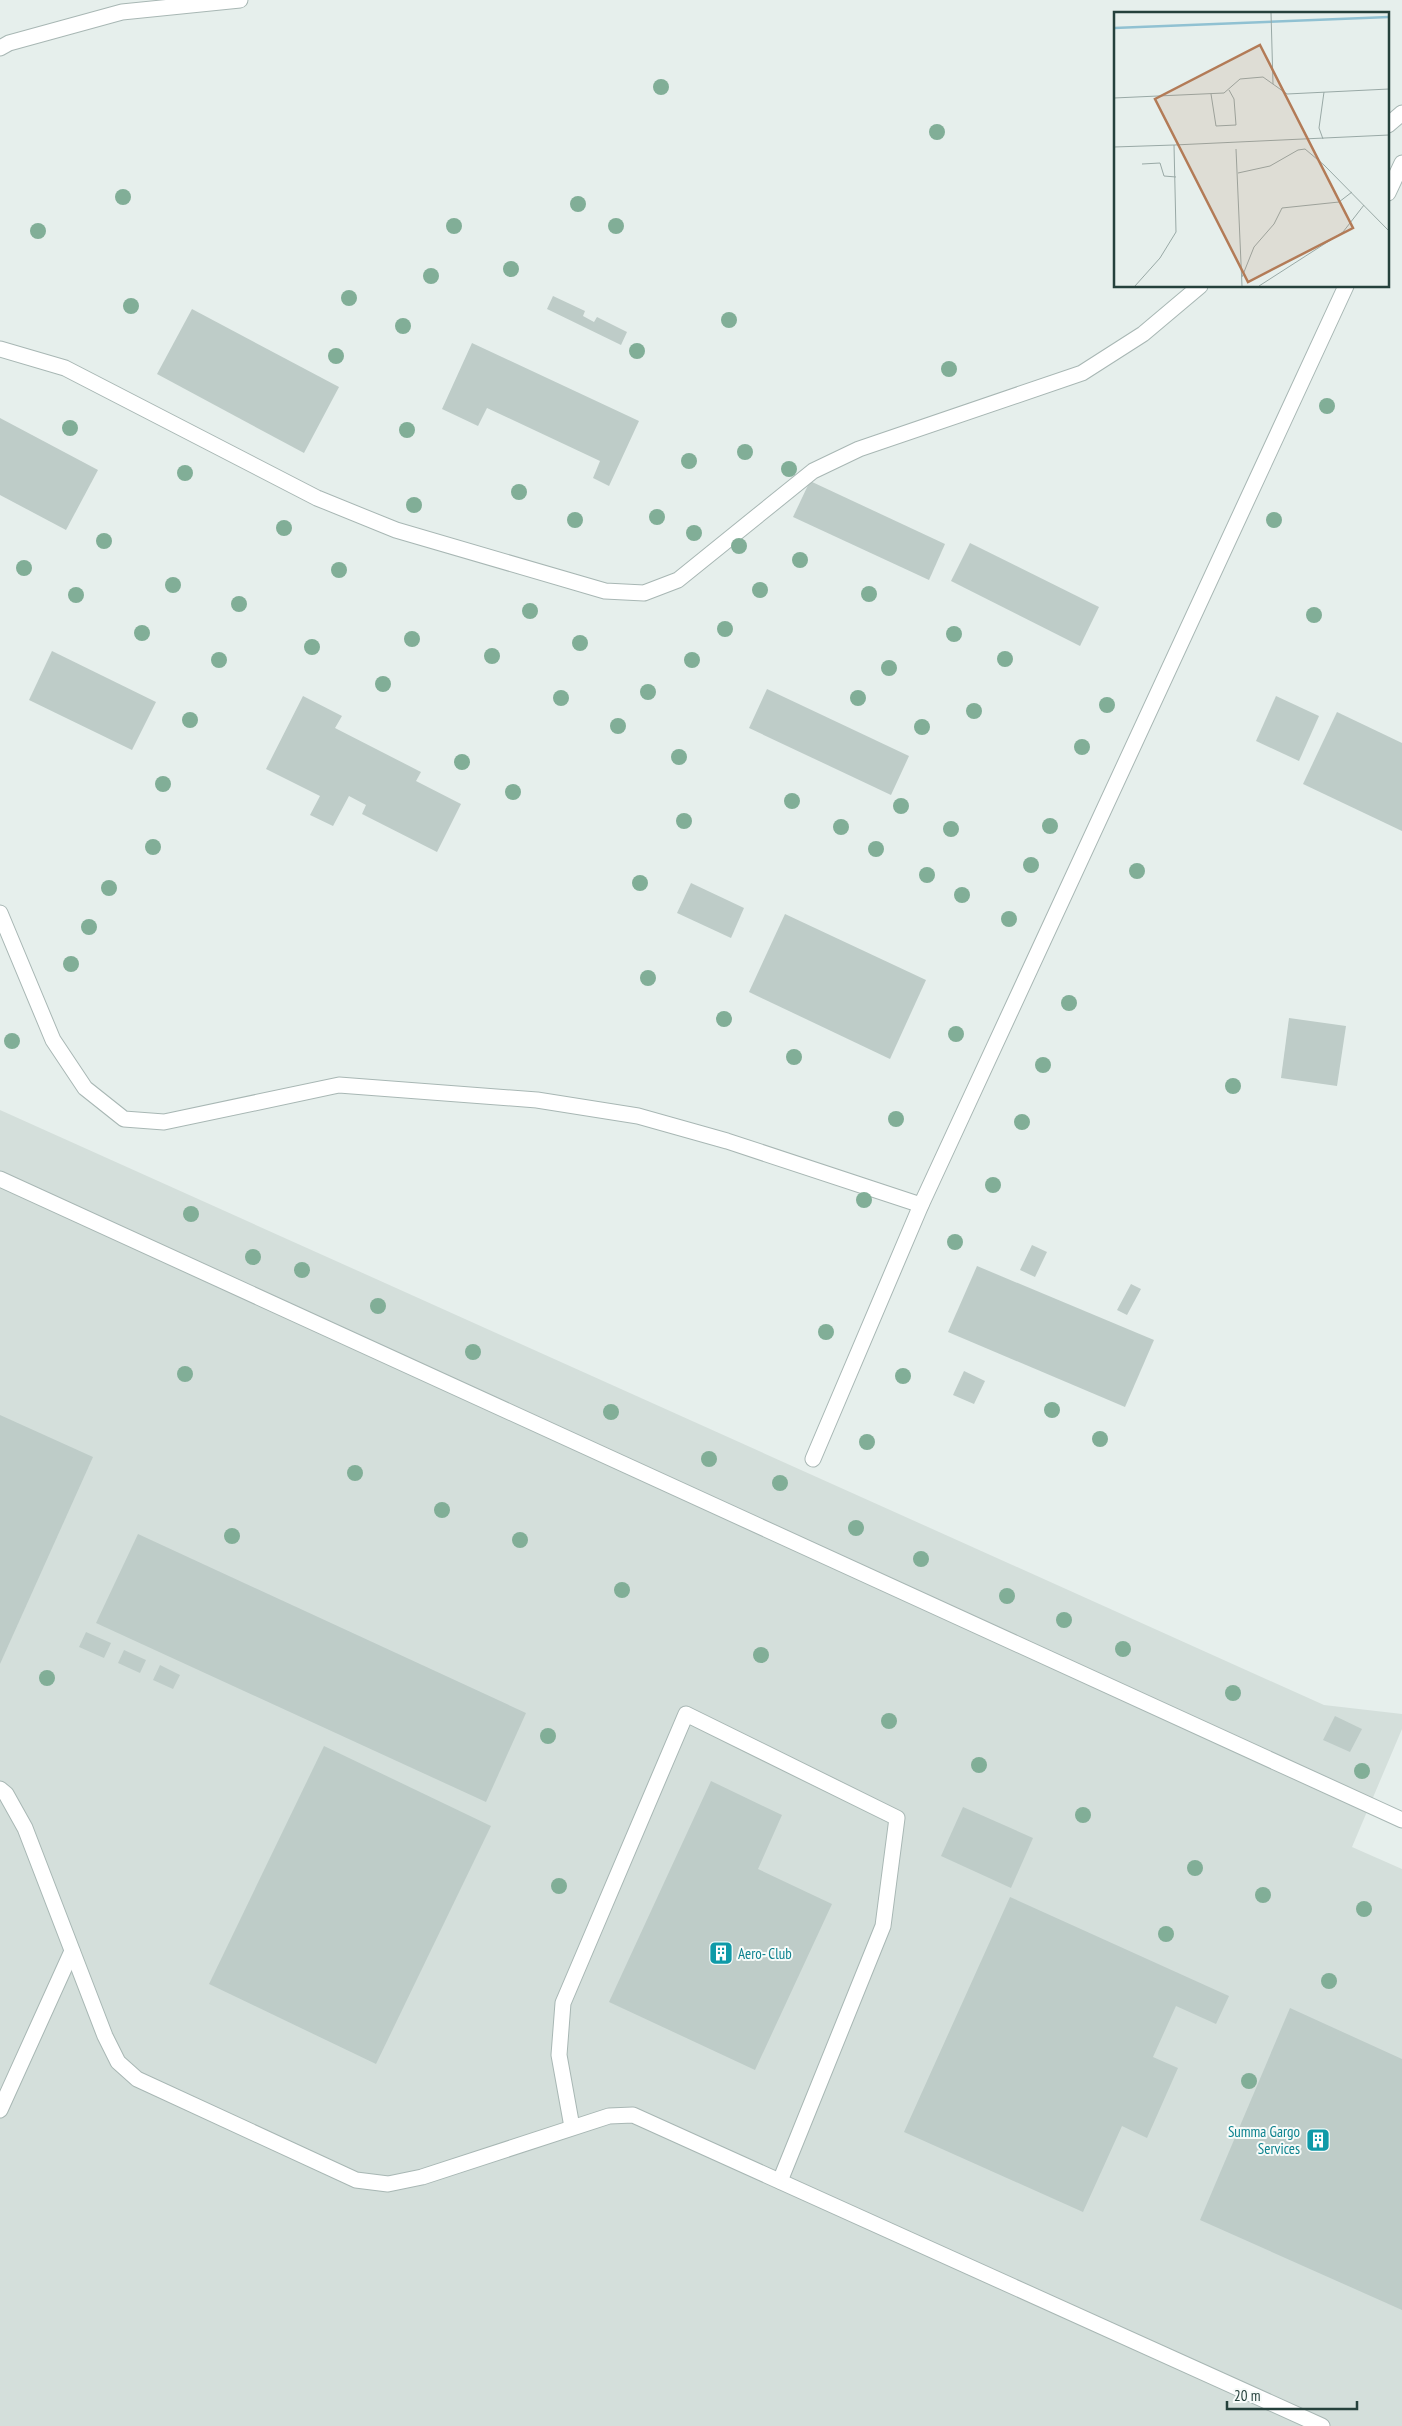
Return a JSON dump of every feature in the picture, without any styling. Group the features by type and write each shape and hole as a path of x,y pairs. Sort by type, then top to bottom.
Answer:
{"street":[{"path":"0,48 122,12 240,0"},
{"path":"1390,123 1402,113"},
{"path":"1390,189 1402,163"},
{"path":"0,348 65,368 317,498 396,530 605,591 644,594 678,580 813,471 858,449 1082,372 1143,334 1198,288"},
{"path":"813,1459 921,1206 1345,288"},
{"path":"0,913 52,1040 85,1088 124,1119 164,1122 339,1085 537,1100 638,1116 709,1136 921,1206"},
{"path":"0,1178 1402,1820"},
{"path":"572,2128 560,2055 563,2003 686,1714 897,1818 882,1926 780,2181"},
{"path":"0,1789 6,1794 25,1828 105,2036 118,2062 137,2079 356,2180 388,2184 422,2177 609,2116 633,2115 1322,2426"},
{"path":"0,2110 72,1951"}],"shaded area":[{"path":"0,1110 1324,1705 1402,1714 1402,1729 1352,1847 1402,1869 1402,2426 0,2426"}],"building":[{"path":"553,296 585,311 583,316 594,322 597,317 627,332 621,345 547,309"},
{"path":"192,309 339,387 304,453 157,374"},
{"path":"472,343 639,421 609,486 593,478 600,461 487,408 478,426 442,409"},
{"path":"0,418 98,470 66,530 0,495"},
{"path":"810,481 945,544 929,580 793,517"},
{"path":"970,543 1099,607 1080,646 951,581"},
{"path":"52,651 156,702 132,750 29,700"},
{"path":"767,689 909,756 891,795 749,728"},
{"path":"303,696 342,716 335,728 421,772 416,781 461,804 437,852 362,814 366,805 349,796 333,826 310,815 320,796 266,769"},
{"path":"1276,696 1319,716 1299,761 1256,741"},
{"path":"1337,712 1402,743 1402,831 1303,784"},
{"path":"691,883 744,908 731,938 677,913"},
{"path":"785,914 926,980 890,1059 749,992"},
{"path":"1289,1018 1346,1026 1337,1086 1281,1078"},
{"path":"1032,1245 1047,1252 1035,1277 1020,1270"},
{"path":"977,1266 1154,1340 1125,1407 948,1332"},
{"path":"1131,1284 1141,1289 1127,1315 1117,1310"},
{"path":"964,1371 985,1381 974,1404 953,1395"},
{"path":"0,1415 93,1457 0,1664"},
{"path":"138,1534 526,1713 486,1802 96,1623"},
{"path":"86,1632 111,1643 104,1658 79,1647"},
{"path":"124,1650 146,1660 140,1673 118,1663"},
{"path":"160,1665 180,1675 173,1689 153,1680"},
{"path":"1335,1716 1362,1729 1350,1752 1323,1740"},
{"path":"324,1746 491,1826 376,2064 209,1984"},
{"name":"Aero- Club","path":"711,1781 782,1815 758,1869 832,1904 755,2070 609,2002"},
{"path":"963,1807 1033,1838 1011,1888 941,1856"},
{"path":"1010,1897 1229,1996 1216,2024 1176,2006 1153,2057 1178,2068 1147,2138 1122,2126 1083,2212 904,2132"},
{"name":"Summa Gargo Services","path":"1290,2008 1402,2059 1402,2310 1200,2220"}],"place":[{"name":"Aero- Club","path":"721,1953"},
{"name":"Summa Gargo Services","path":"1318,2140"}]}
